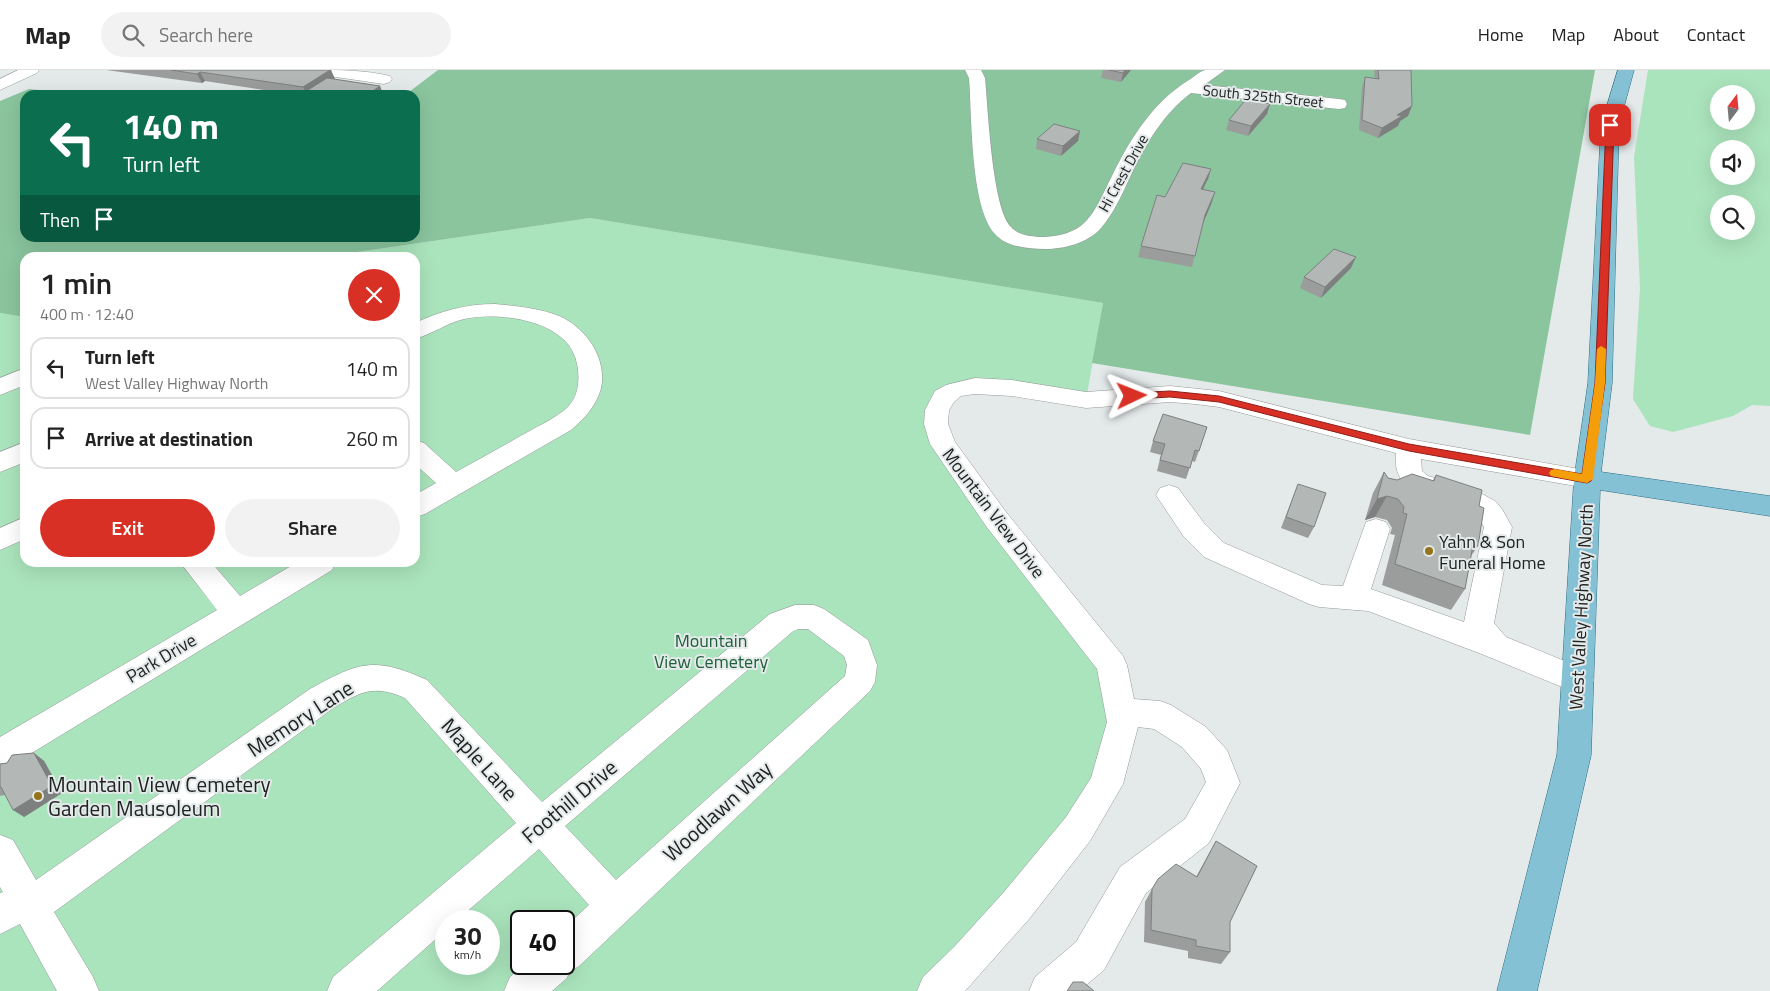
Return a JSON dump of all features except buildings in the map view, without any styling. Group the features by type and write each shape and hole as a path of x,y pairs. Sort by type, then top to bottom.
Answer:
{"main road":[{"name":"West Valley Highway North","path":"1518,991 1574,755 1587,479 1600,383 1610,125 1626,70"},
{"path":"1587,479 1770,506"}],"street":[{"path":"0,85 31,70"},
{"path":"322,70 384,79"},
{"name":"Hi Crest Drive","path":"974,70 977,78 988,187 996,223 1006,234 1020,240 1035,243 1061,242 1080,234 1092,226 1102,213 1148,128 1170,102 1217,70"},
{"name":"South 325th Street","path":"1188,88 1339,104"},
{"path":"420,330 445,318 475,310 516,313 551,321 565,328 581,344 590,362 591,376 583,402 576,412 562,424 420,504"},
{"path":"0,387 20,378"},
{"name":"Mountain View Drive","path":"937,991 968,961 1017,905 1082,821 1106,784 1123,722 1112,664 996,519 943,444 936,424 937,410 944,397 954,390 975,386 1012,388 1086,400 1160,395 1219,399 1409,448 1587,479"},
{"path":"1409,448 1407,468 1403,481 1419,483 1476,501 1487,508 1494,516 1498,527 1479,624 1485,635 1495,646"},
{"path":"0,463 20,453"},
{"path":"420,454 453,484"},
{"path":"1169,495 1194,530 1214,550 1319,596 1370,600 1495,646 1578,680"},
{"path":"1352,599 1376,529"},
{"path":"0,540 20,530"},
{"path":"198,567 237,613"},
{"name":"Park Drive","path":"0,754 314,567"},
{"name":"Woodlawn Way","path":"575,942 859,682 862,665 857,649 814,617 795,617"},
{"name":"Foothill Drive","path":"347,991 540,825 781,623 795,617"},
{"name":"Maple Lane","path":"376,676 396,680 416,689 614,905"},
{"name":"Memory Lane","path":"19,906 321,699 349,684 376,676"},
{"path":"1049,991 1090,956 1133,880 1197,831 1223,783 1215,761 1194,737 1160,715 1121,712"},
{"path":"0,852 19,906 79,991"},
{"path":"524,991 541,975"}],"green space":[{"path":"438,70 1595,70 1530,435 1092,363 1103,303 590,218 357,252 20,252 20,316 0,313 0,101 20,93 20,242 420,242 420,90 412,90"},
{"path":"1648,70 1770,70 1770,406 1752,405 1733,416 1673,432 1650,426 1633,399 1640,288 1634,157"},
{"name":"Mountain View Cemetery","path":"590,218 1103,303 1086,400 954,390 936,424 1112,665 1106,784 937,991 0,991 0,313 20,316 20,567 420,567 420,252 357,252"}],"slow traffic":[{"path":"1555,473 1587,479 1600,383 1601,349"}],"place":[{"name":"Yahn & Son Funeral Home","path":"1429,551"},
{"name":"Mountain View Cemetery Garden Mausoleum","path":"38,796"}],"route":[{"path":"1132,396 1170,394 1219,399 1409,448 1587,479 1600,383 1610,125"}]}
